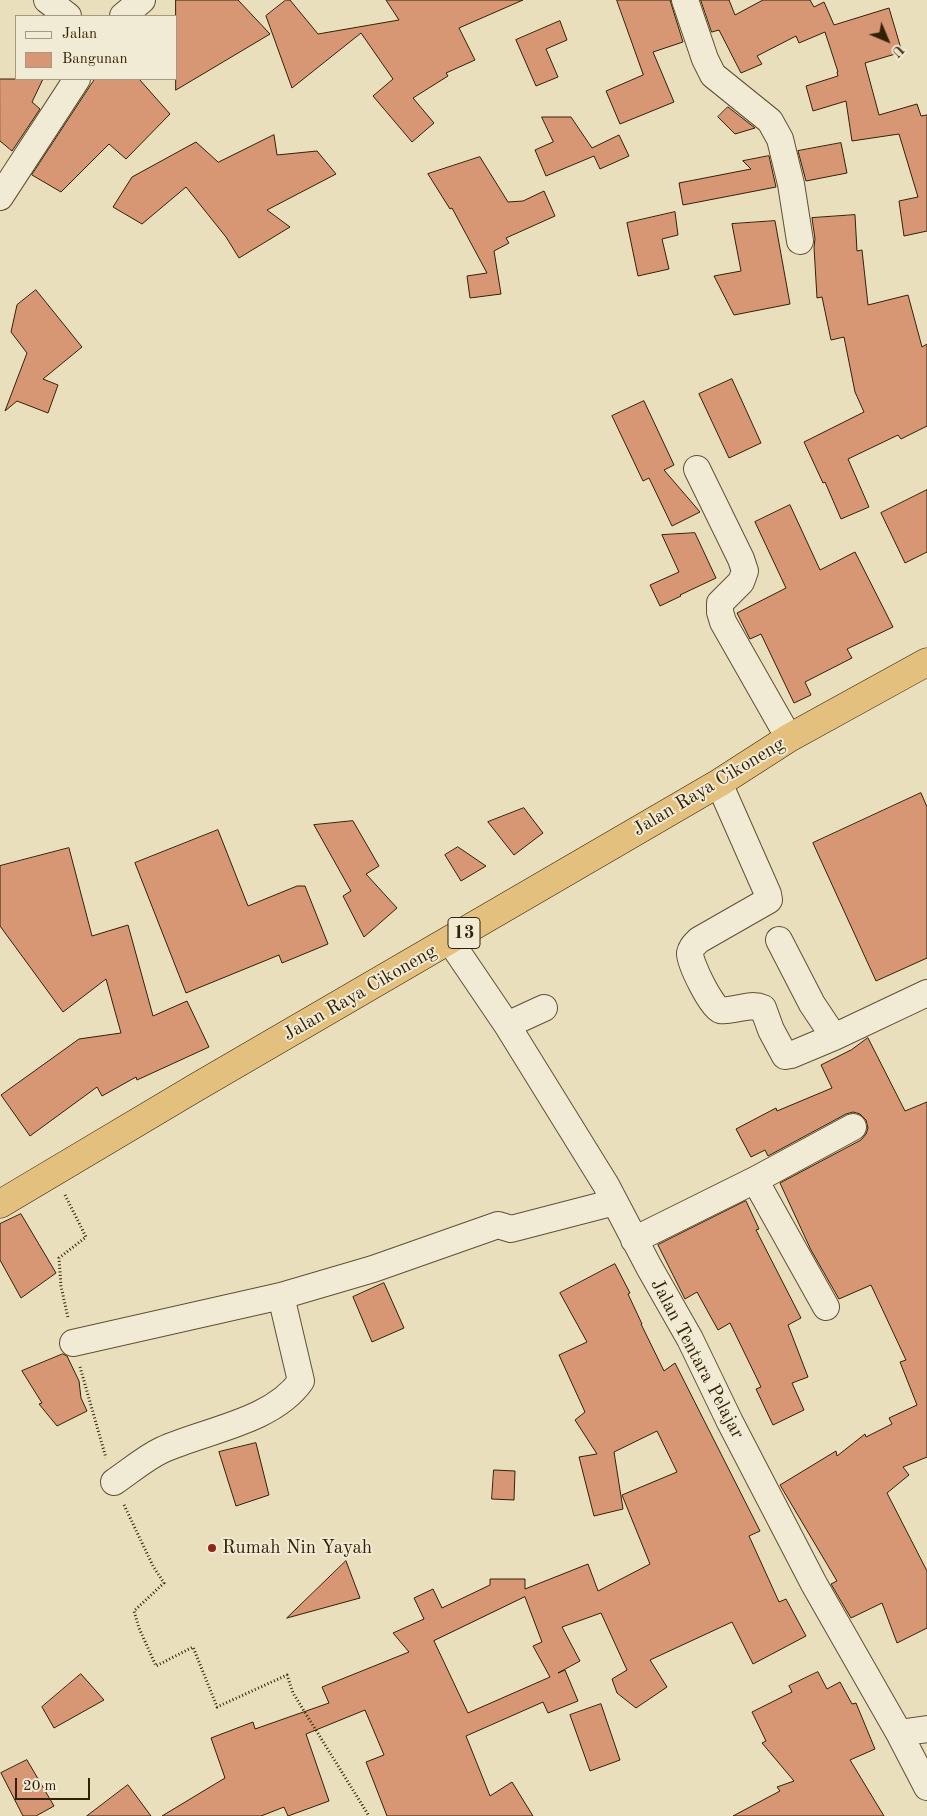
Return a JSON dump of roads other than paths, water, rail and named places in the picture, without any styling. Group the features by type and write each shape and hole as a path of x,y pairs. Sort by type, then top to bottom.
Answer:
{"highway":[{"name":"Jalan Raya Cikoneng","path":"0,1204 719,783 789,738 927,662"}],"street":[{"path":"47,0 67,15"},
{"path":"124,15 142,0"},
{"path":"685,0 705,58 713,75 770,121 780,139 800,241"},
{"path":"0,197 76,80"},
{"path":"697,469 746,572 741,582 720,603 723,622 789,738"},
{"path":"719,783 769,900 699,940 692,947 691,957 713,1005 720,1010 755,1005 763,1008 770,1030 785,1056 834,1036 927,993"},
{"path":"779,940 812,1004 834,1036"},
{"name":"Jalan Tentara Pelajar","path":"450,941 507,1025 616,1202 634,1240 690,1339 734,1430 814,1584 899,1733 927,1788"},
{"path":"507,1025 544,1008"},
{"path":"634,1240 755,1180 853,1127"},
{"path":"755,1180 826,1307"},
{"path":"73,1343 281,1296 374,1269 498,1225 511,1229 616,1202"},
{"path":"114,1482 160,1450 269,1410 294,1391 302,1381 281,1296"},
{"path":"899,1733 927,1730"}],"place":[{"name":"Rumah Nin Yayah","path":"212,1548"}]}
